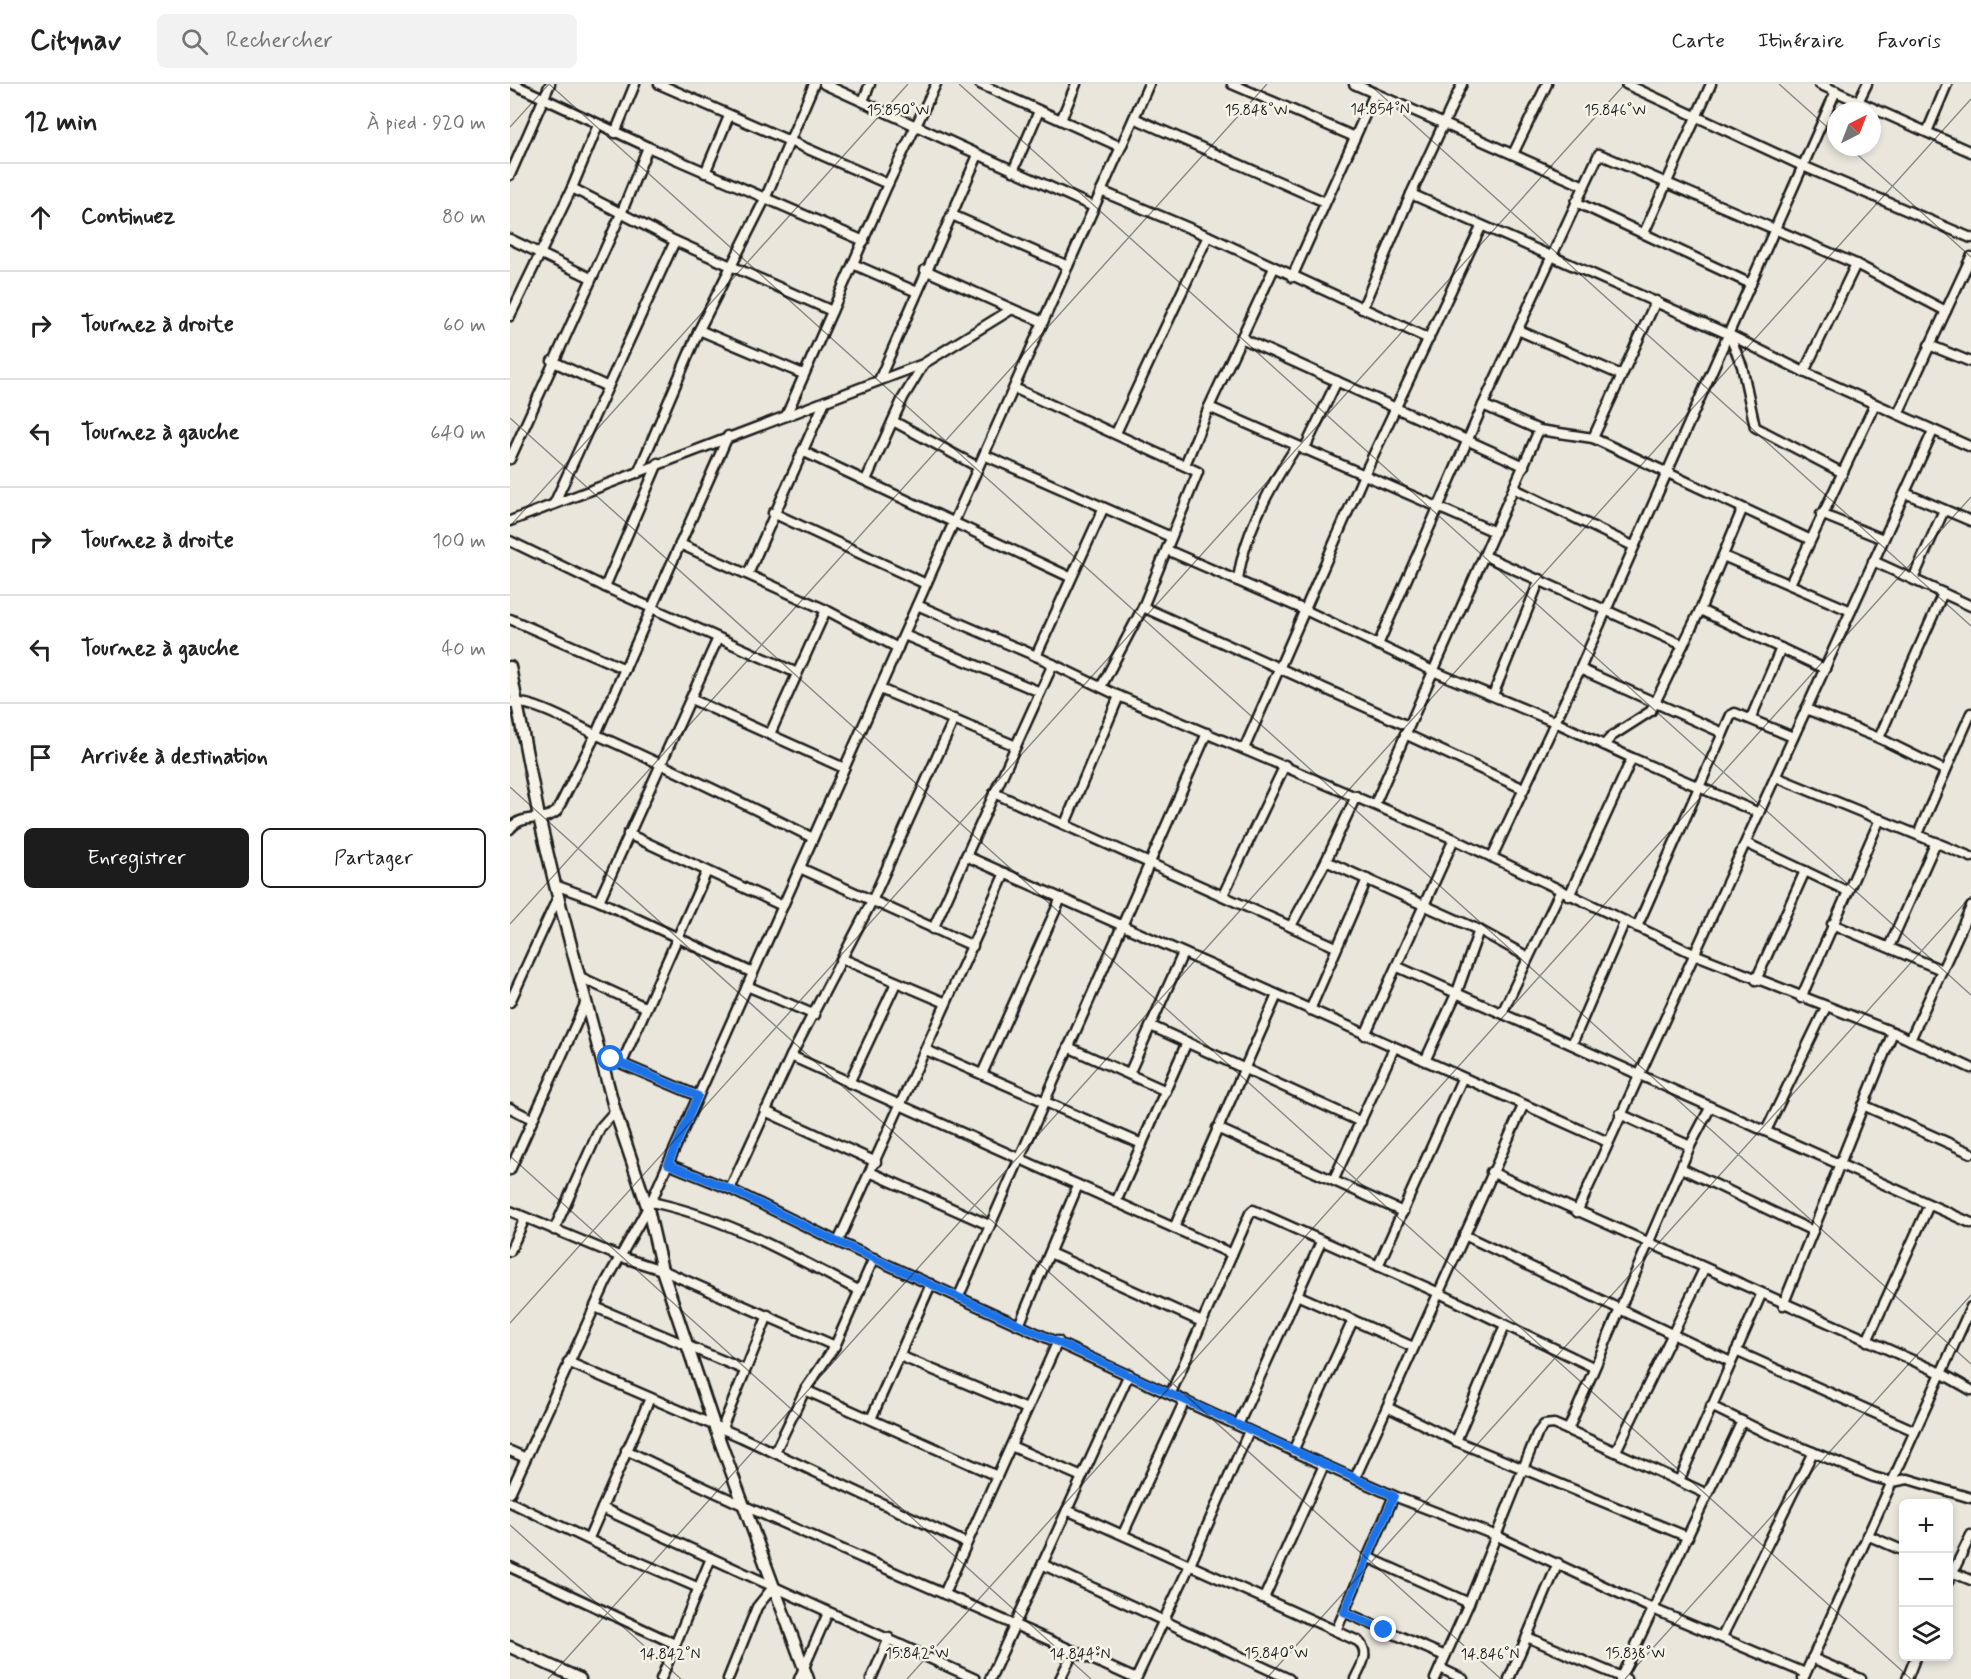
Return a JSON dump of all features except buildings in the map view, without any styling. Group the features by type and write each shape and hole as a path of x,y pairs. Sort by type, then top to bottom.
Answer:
{"main road":[{"path":"510,667 513,702 555,885 615,1111 650,1206 662,1270 687,1345 718,1426 744,1508 774,1586 804,1675"},
{"path":"510,1647 580,1679"}],"street":[{"path":"513,84 615,133 864,241"},
{"path":"510,175 512,162 550,84"},
{"path":"615,133 635,84"},
{"path":"659,84 888,184"},
{"path":"638,473 699,330 765,199 814,84"},
{"path":"824,84 1094,207"},
{"path":"863,101 870,84"},
{"path":"786,416 888,184 936,84"},
{"path":"980,84 1121,147"},
{"path":"1061,120 1076,84"},
{"path":"510,1493 568,1362 621,1257 650,1206 1149,84"},
{"path":"1232,84 1248,87 1355,137"},
{"path":"1354,84 1584,186"},
{"path":"1362,309 1411,194 1462,84"},
{"path":"1513,154 1547,84"},
{"path":"1626,84 1803,166 1971,238"},
{"path":"1644,233 1711,84"},
{"path":"1819,84 1858,102 1867,84"},
{"path":"1927,132 1947,84"},
{"path":"1492,857 1580,669 1604,610 1836,92"},
{"path":"1292,277 1375,93"},
{"path":"1013,171 1040,111"},
{"path":"1881,112 1971,152"},
{"path":"705,172 729,116"},
{"path":"1134,118 1325,202"},
{"path":"510,316 572,188 598,125"},
{"path":"510,459 552,360 621,214 648,147"},
{"path":"1378,645 1483,405 1599,154 1856,264 1946,311"},
{"path":"879,380 978,155"},
{"path":"572,188 675,241 832,311"},
{"path":"1101,191 1208,236 1429,339"},
{"path":"1411,194 1481,227 1553,255 1728,333 1804,372 1970,445"},
{"path":"1576,202 1751,284"},
{"path":"952,215 1068,266"},
{"path":"1244,749 1364,477 1481,227"},
{"path":"1116,433 1208,236"},
{"path":"510,239 591,278"},
{"path":"554,504 675,241"},
{"path":"1898,414 1971,257"},
{"path":"853,264 917,292"},
{"path":"1804,372 1856,264"},
{"path":"1185,465 1209,407 1274,268"},
{"path":"926,270 1043,322"},
{"path":"1593,438 1656,301"},
{"path":"510,521 728,436 923,364 1012,309"},
{"path":"699,330 803,374"},
{"path":"1518,330 1621,375"},
{"path":"1728,333 1742,366 1755,427 1841,472"},
{"path":"1241,338 1524,466"},
{"path":"1929,345 1971,362"},
{"path":"552,360 608,387"},
{"path":"866,480 903,398 923,364"},
{"path":"1238,581 1245,549 1262,510 1300,449 1337,381"},
{"path":"1014,388 1185,465 1198,474 1143,607 1101,687"},
{"path":"748,574 825,401"},
{"path":"1790,584 1809,538 1875,404"},
{"path":"1483,405 1539,430 1593,438 1742,510 1809,538"},
{"path":"1209,407 1364,477 1495,532"},
{"path":"893,421 978,467"},
{"path":"1375,804 1539,430"},
{"path":"1577,1212 1620,1113 1746,843 1933,430"},
{"path":"510,829 519,821 550,816 557,811 596,734 728,436"},
{"path":"802,451 1070,577"},
{"path":"984,455 1171,537"},
{"path":"605,587 658,464"},
{"path":"1515,489 1633,546"},
{"path":"1905,493 1971,521"},
{"path":"1036,656 1070,577 1103,509"},
{"path":"1604,745 1612,736 1647,715 1654,704 1700,610 1742,510"},
{"path":"1913,579 1944,510"},
{"path":"774,513 926,584"},
{"path":"1821,514 1883,539"},
{"path":"510,541 605,587 797,673"},
{"path":"680,544 826,610 898,648"},
{"path":"1167,550 1306,611 1433,671 1555,722 1759,813"},
{"path":"1485,556 1683,645"},
{"path":"1723,556 1851,611"},
{"path":"1873,561 1971,606"},
{"path":"1493,695 1540,579"},
{"path":"1879,738 1943,593"},
{"path":"917,605 1036,656 1119,696 1454,839 1560,892 1694,954 1801,998 1893,1032 1971,1068"},
{"path":"1143,607 1280,669 1524,789"},
{"path":"770,734 826,610"},
{"path":"1700,610 1825,669"},
{"path":"510,619 625,669"},
{"path":"904,635 1040,692"},
{"path":"599,902 718,638"},
{"path":"1751,718 1781,648"},
{"path":"933,929 1053,664"},
{"path":"1580,669 1723,733"},
{"path":"880,688 1016,746"},
{"path":"1065,824 1119,696"},
{"path":"691,699 844,768"},
{"path":"513,702 596,734 813,838"},
{"path":"1806,709 1879,738 1944,770"},
{"path":"1637,927 1734,713 1793,737"},
{"path":"1918,834 1944,770 1971,713"},
{"path":"730,1189 791,1056 815,1016 872,901 954,719"},
{"path":"959,1296 1207,734"},
{"path":"1569,896 1632,758"},
{"path":"1223,895 1285,765"},
{"path":"1776,777 1971,857"},
{"path":"994,793 1150,861 1336,947"},
{"path":"1291,926 1326,861 1356,796"},
{"path":"1801,998 1880,819"},
{"path":"628,834 783,906"},
{"path":"1365,1035 1398,968 1454,839"},
{"path":"1889,947 1936,842"},
{"path":"1746,843 1847,891"},
{"path":"966,856 1462,1079 1608,1142"},
{"path":"1326,861 1479,930 1528,957"},
{"path":"800,868 973,946"},
{"path":"622,1063 645,1007 708,871"},
{"path":"1756,980 1805,871"},
{"path":"838,1242 872,1173 1005,873"},
{"path":"1310,1010 1367,879"},
{"path":"555,885 599,902 753,973"},
{"path":"1502,1013 1560,892"},
{"path":"510,1002 558,897"},
{"path":"982,1074 1061,898"},
{"path":"1910,1040 1971,907"},
{"path":"1572,1044 1624,922"},
{"path":"1832,924 1942,970"},
{"path":"1425,1061 1457,992 1479,930"},
{"path":"1129,1074 1183,953"},
{"path":"843,959 946,1003"},
{"path":"1398,968 1457,992 1710,1108 1971,1223"},
{"path":"580,977 645,1007"},
{"path":"849,1083 896,983"},
{"path":"747,986 815,1016"},
{"path":"1174,1228 1277,995"},
{"path":"510,1170 586,1002"},
{"path":"1766,1131 1826,1007"},
{"path":"1151,1026 1361,1122"},
{"path":"1784,1305 1893,1032"},
{"path":"1116,1202 1187,1042"},
{"path":"1068,1047 1166,1091"},
{"path":"1334,1179 1394,1048"},
{"path":"926,1050 1142,1144"},
{"path":"599,1054 698,1096"},
{"path":"791,1056 1232,1254"},
{"path":"1378,1266 1462,1079"},
{"path":"1863,1105 1971,1153"},
{"path":"1355,1478 1491,1172 1523,1106"},
{"path":"510,1108 532,1119"},
{"path":"1568,1430 1593,1367 1620,1310 1690,1146 1710,1108"},
{"path":"554,1230 600,1128 615,1111"},
{"path":"765,1111 876,1162"},
{"path":"1620,1113 1690,1146"},
{"path":"1217,1128 1403,1212"},
{"path":"668,1164 730,1189 838,1242 1020,1323 1324,1465 1394,1496 1497,1536 1804,1676 1971,1307"},
{"path":"1681,1168 1813,1231"},
{"path":"1491,1172 1761,1295 1941,1373 1971,1390"},
{"path":"872,1173 989,1225"},
{"path":"1020,1323 1078,1185"},
{"path":"1867,1341 1929,1204"},
{"path":"650,1206 688,1210 748,1234 860,1291"},
{"path":"1171,1393 1232,1254 1254,1210 1439,1293 1593,1367"},
{"path":"510,1211 621,1257 662,1270 835,1346"},
{"path":"510,1251 525,1218"},
{"path":"1464,1235 1731,1362"},
{"path":"1238,1425 1322,1242"},
{"path":"1050,1253 1202,1322"},
{"path":"775,1452 806,1390 835,1346 874,1258"},
{"path":"1616,1451 1674,1336 1704,1269"},
{"path":"871,1419 931,1284"},
{"path":"1297,1295 1413,1347"},
{"path":"1679,1481 1761,1295"},
{"path":"595,1307 745,1370"},
{"path":"718,1426 768,1315"},
{"path":"1293,1451 1353,1320"},
{"path":"1456,1441 1505,1325"},
{"path":"944,1594 1058,1341"},
{"path":"1736,1351 1914,1431"},
{"path":"900,1356 1027,1409"},
{"path":"568,1362 718,1426 966,1542"},
{"path":"990,1679 1130,1374"},
{"path":"806,1390 997,1476"},
{"path":"589,1538 650,1398"},
{"path":"1123,1534 1185,1400"},
{"path":"1712,1406 1813,1452 1892,1482 1908,1479 1971,1498"},
{"path":"1387,1407 1456,1441 1688,1537"},
{"path":"1527,1637 1623,1678 1742,1421"},
{"path":"1435,1679 1469,1603 1540,1428 1548,1423 1568,1430 1707,1494"},
{"path":"626,1450 744,1508 1016,1624 1136,1679 1250,1431"},
{"path":"1011,1446 1082,1477"},
{"path":"510,1451 526,1458"},
{"path":"1722,1637 1813,1452"},
{"path":"1264,1598 1324,1465"},
{"path":"1336,1631 1394,1496"},
{"path":"510,1502 699,1588"},
{"path":"602,1508 975,1679"},
{"path":"1067,1510 1264,1598 1364,1646 1364,1659 1355,1679"},
{"path":"1953,1567 1971,1534"},
{"path":"1867,1536 1899,1549"},
{"path":"1367,1557 1469,1603"},
{"path":"661,1679 711,1558"},
{"path":"1509,1679 1558,1563"},
{"path":"1044,1564 1289,1679"},
{"path":"510,1567 675,1644"},
{"path":"1953,1572 1971,1580"},
{"path":"728,1679 757,1607 774,1586"},
{"path":"804,1675 828,1612"},
{"path":"1344,1612 1445,1656"},
{"path":"871,1679 889,1638"},
{"path":"1060,1679 1074,1651"},
{"path":"1812,1658 1861,1679"},
{"path":"1907,1679 1914,1661"},
{"path":"1440,1668 1463,1679"}],"route":[{"path":"611,1059 698,1096 668,1164 730,1189 838,1242 1020,1323 1394,1496 1344,1612 1384,1630"}]}
